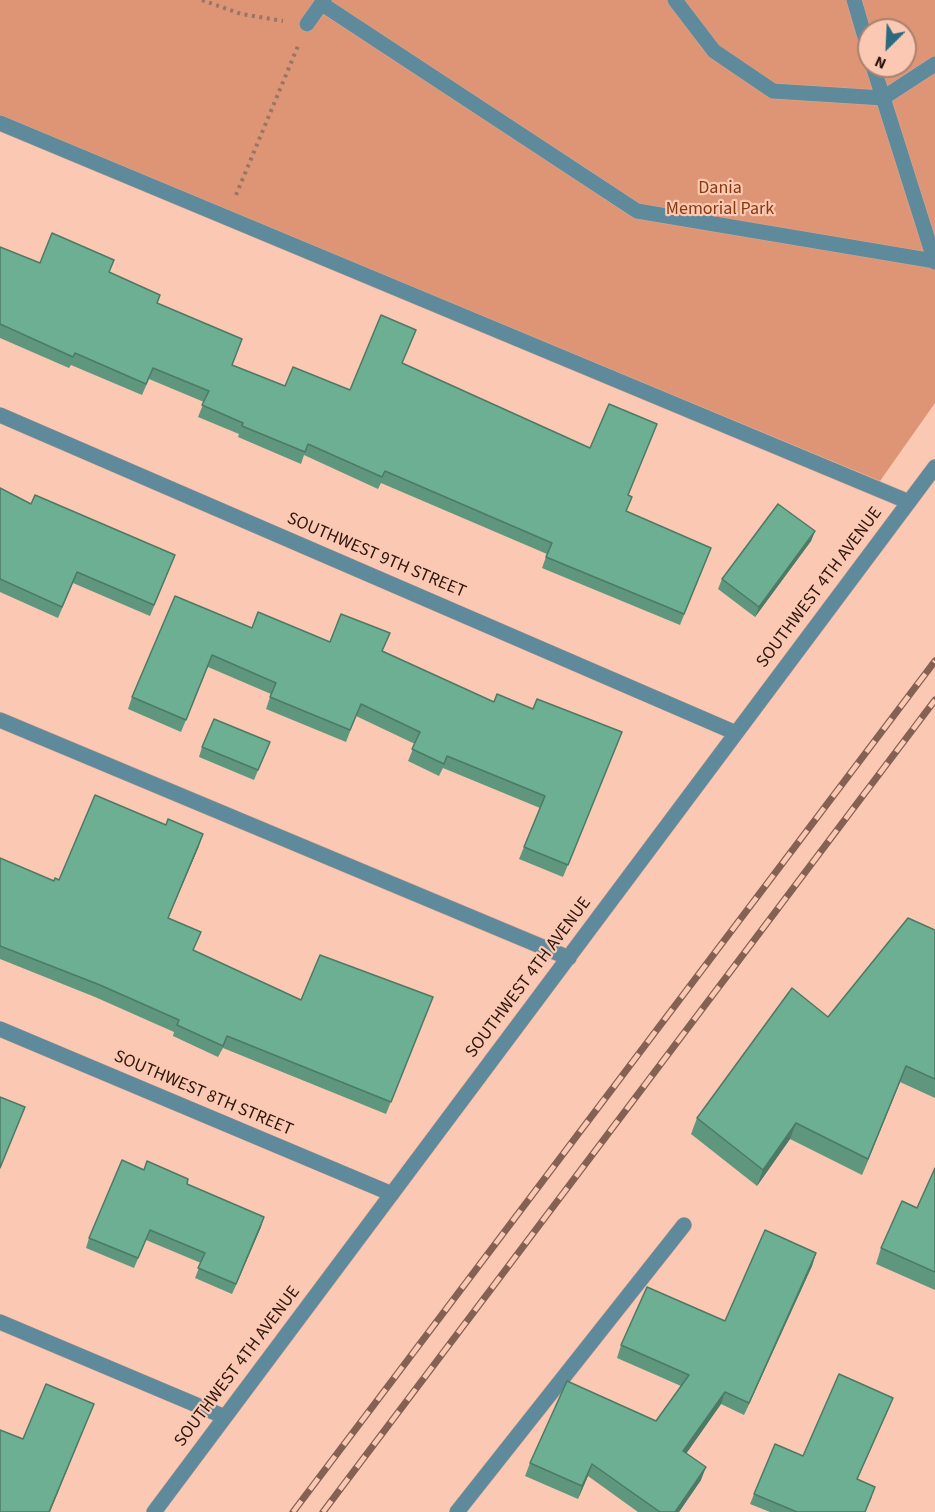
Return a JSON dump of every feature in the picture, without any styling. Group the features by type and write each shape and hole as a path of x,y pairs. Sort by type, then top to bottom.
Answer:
{"street":[{"path":"675,0 714,51 773,91 883,98 935,64"},
{"path":"854,0 859,18"},
{"path":"307,24 323,2 637,211 935,262 877,78"},
{"path":"0,123 909,502"},
{"name":"SOUTHWEST 9TH STREET","path":"0,416 736,733"},
{"name":"SOUTHWEST 4TH AVENUE","path":"154,1512 935,467"},
{"path":"0,720 568,957"},
{"name":"SOUTHWEST 8TH STREET","path":"0,1029 392,1194"},
{"path":"457,1512 684,1225"},
{"path":"0,1322 225,1417"}],"path":[{"path":"202,0 241,14 307,24 235,199"}],"green space":[{"name":"Dania Memorial Park","path":"0,0 935,0 935,403 880,481 0,116"}],"building":[{"path":"52,233 114,260 109,272 160,295 157,303 242,339 232,365 285,386 293,367 350,390 381,315 416,330 402,363 590,448 609,404 657,424 628,495 632,497 626,511 711,548 684,614 546,557 552,543 385,471 382,477 308,444 305,452 242,426 243,423 202,405 209,391 153,368 146,384 75,353 73,357 0,324 0,247 40,263"},
{"path":"0,488 31,504 35,495 175,555 154,605 77,572 62,607 0,579"},
{"path":"778,504 815,531 759,607 722,579"},
{"path":"175,596 252,628 258,612 330,642 341,614 390,633 382,651 494,702 497,694 533,709 537,699 622,732 568,865 524,847 545,796 447,756 444,764 412,749 420,732 361,704 350,730 270,697 276,683 212,655 186,720 132,697"},
{"path":"214,719 270,742 258,770 202,747"},
{"path":"95,795 166,825 168,819 203,834 168,918 201,932 193,950 301,1000 320,955 433,997 391,1102 227,1036 223,1046 177,1025 179,1020 100,985 0,946 0,858 54,881 55,878 59,880"},
{"path":"908,918 935,930 935,1079 906,1066 868,1159 796,1123 763,1170 697,1118 792,988 828,1017"},
{"path":"0,1097 25,1107 0,1168"},
{"path":"122,1160 144,1170 147,1161 188,1179 187,1184 264,1217 236,1284 198,1268 205,1253 150,1230 138,1258 89,1238"},
{"path":"935,1168 935,1272 881,1248 902,1201 917,1208"},
{"path":"765,1230 816,1253 749,1403 725,1392 683,1451 706,1467 675,1512 660,1512 592,1464 582,1486 530,1463 567,1381 656,1421 689,1375 621,1345 647,1287 725,1321"},
{"path":"839,1374 893,1398 857,1479 875,1487 865,1512 797,1512 754,1494 775,1444 803,1456"},
{"path":"46,1384 94,1404 49,1512 0,1512 0,1430 23,1439"}],"railway":[{"path":"293,1512 935,661"},
{"path":"323,1512 935,700"}]}
